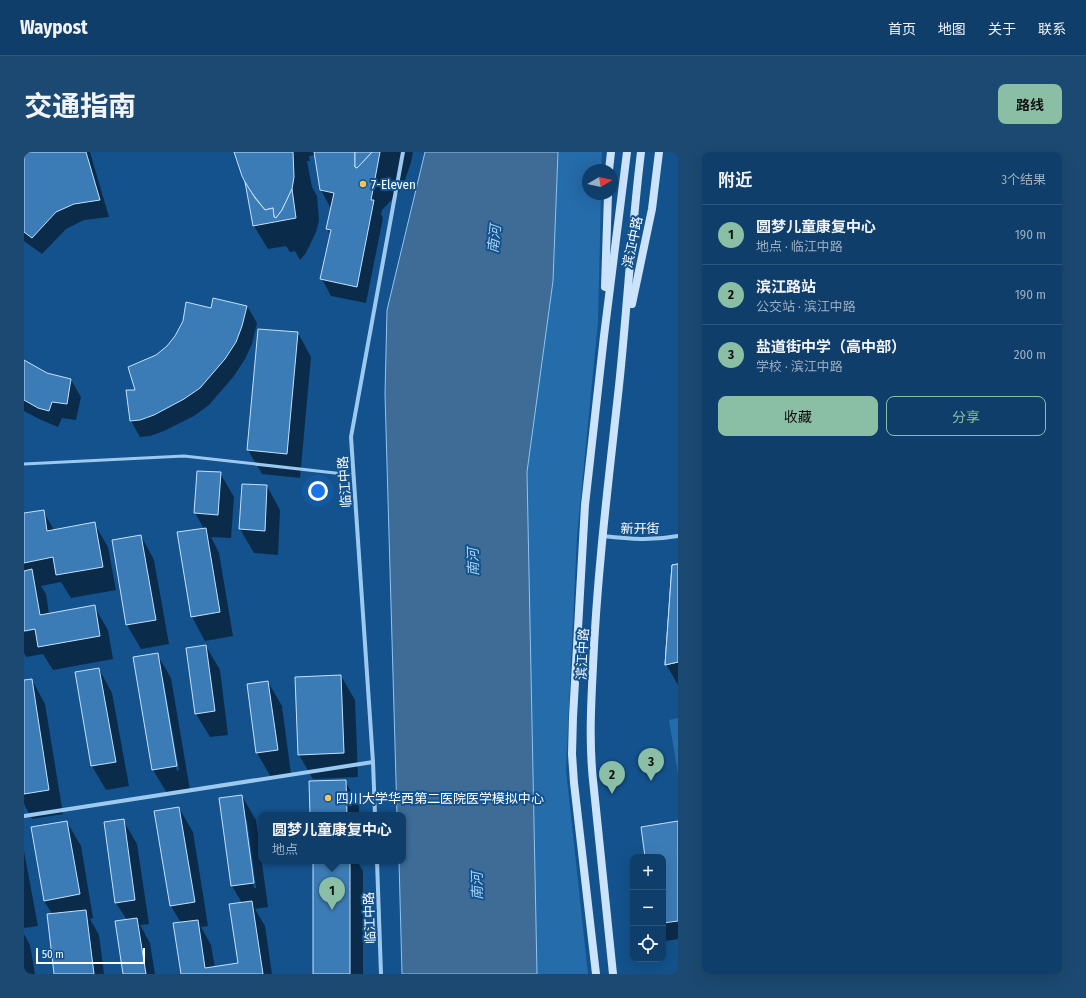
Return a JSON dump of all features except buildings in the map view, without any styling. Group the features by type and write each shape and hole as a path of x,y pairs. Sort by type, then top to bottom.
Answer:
{"main road":[{"path":"610,164 611,152"},
{"name":"滨江中路","path":"596,974 574,783 572,725 585,505 627,152"},
{"name":"滨江中路","path":"613,974 590,752 594,630 602,536 625,336 634,206 641,152"},
{"name":"滨江中路","path":"625,336 652,209 660,152"},
{"name":"滨江中路","path":"604,336 608,200"}],"street":[{"name":"临江中路","path":"375,812 373,762 351,437 403,152"},
{"name":"新开街","path":"602,536 626,539 659,540 678,536"},
{"path":"24,816 373,762"},
{"name":"临江中路","path":"376,864 381,974"}],"lane":[{"path":"24,464 184,456 354,475"}],"shaded area":[{"path":"558,152 602,152 601,164 582,164 582,200 601,200 598,322 577,536 566,770 588,974 537,974 527,472 553,281"},
{"path":"678,718 678,774 669,720"}],"water":[{"name":"南河","path":"425,152 558,152 553,281 527,472 537,974 402,974 399,864 406,864 406,812 397,812 385,394 387,310"}],"place":[{"name":"7-Eleven","path":"363,184"},
{"name":"盐道街中学（高中部）","path":"651,781"},
{"name":"滨江路站","path":"612,794"},
{"name":"四川大学华西第二医院医学模拟中心","path":"328,798"},
{"name":"圆梦儿童康复中心","path":"332,910"}]}
